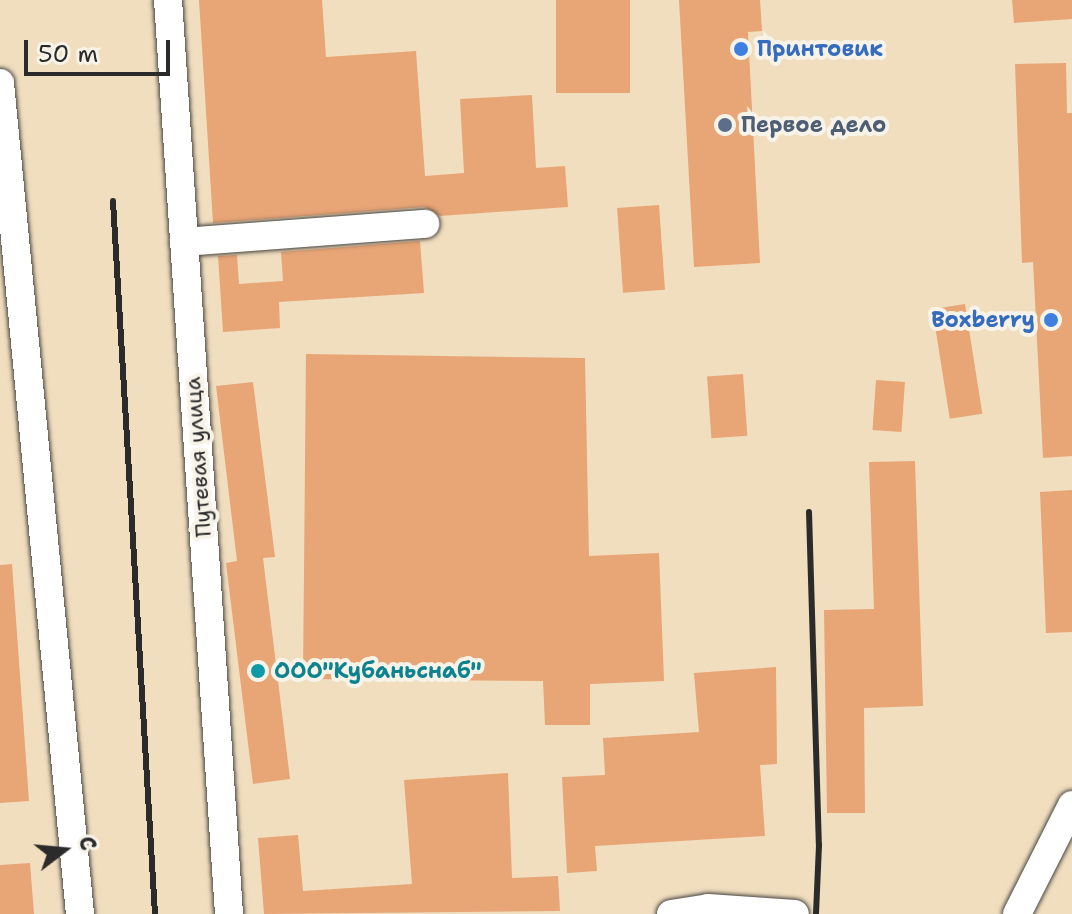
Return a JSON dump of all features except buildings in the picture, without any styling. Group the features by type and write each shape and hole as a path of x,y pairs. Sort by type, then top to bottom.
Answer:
{"street":[{"name":"Путевая улица","path":"168,0 229,914"},
{"path":"0,83 80,914"},
{"path":"184,242 425,224"},
{"path":"1017,914 1072,805"},
{"path":"671,914 708,908 795,914"}],"railway":[{"path":"113,201 155,914"},
{"path":"809,512 819,845 816,914"}],"place":[{"name":"Принтовик","path":"741,49"},
{"name":"Первое дело","path":"725,125"},
{"name":"Boxberry","path":"1051,320"},
{"name":"ООО\"Кубаньснаб\"","path":"258,671"}]}
